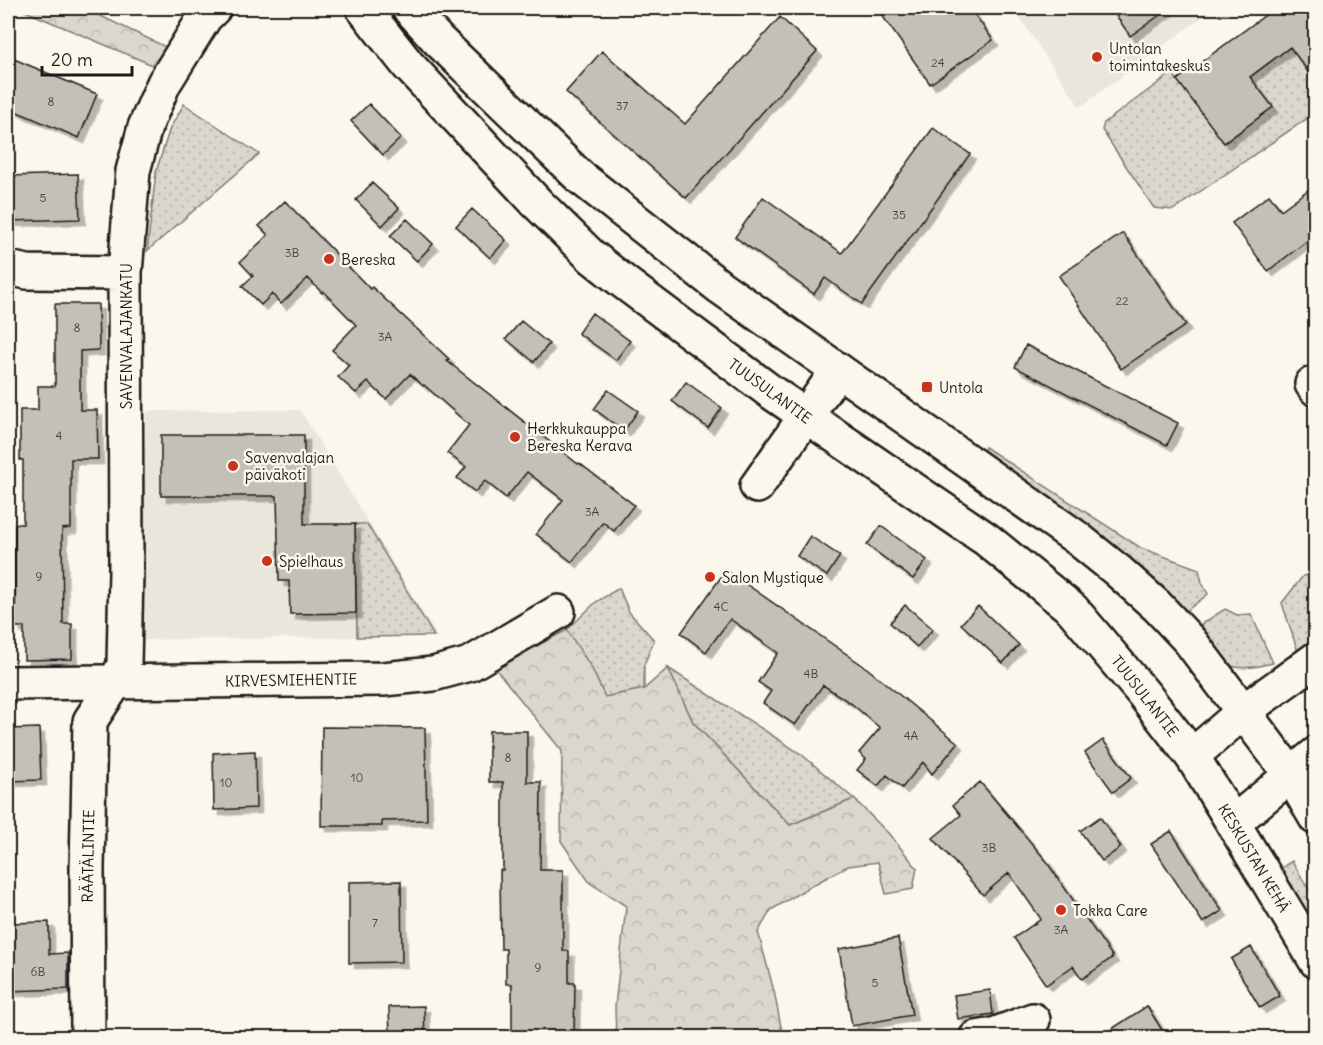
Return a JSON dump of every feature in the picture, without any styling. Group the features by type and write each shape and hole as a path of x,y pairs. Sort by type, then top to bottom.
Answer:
{"main road":[{"name":"SAVENVALAJANKATU","path":"115,683 124,665 125,273 133,171 145,127 164,83 205,17 214,8"},
{"name":"TUUSULANTIE","path":"363,8 408,65 537,203 591,256 805,416 986,539 1072,609 1123,668 1192,756"},
{"path":"409,8 438,40 580,177 720,287 1052,520 1118,571 1157,606 1190,641 1291,775 1316,818"},
{"path":"8,268 27,272 125,273"},
{"path":"757,486 838,370"},
{"name":"KIRVESMIEHENTIE","path":"8,683 383,679 432,674 471,664 558,612"},
{"path":"1192,756 1244,711 1316,659"},
{"name":"RÄÄTÄLINTIE","path":"88,1038 87,869 90,721 115,683"},
{"path":"1233,823 1316,754"},
{"name":"KESKUSTAN KEHÄ","path":"1192,756 1316,962"},
{"path":"976,1038 994,1035 1033,1020"}],"shaded area":[{"name":"Untolan toimintakeskus","path":"1013,8 1215,8 1080,107"},
{"name":"Spielhaus","path":"300,410 437,636 143,640 142,510 147,411"}],"green space":[{"path":"18,8 84,8 170,49 157,67"},
{"path":"1290,47 1310,75 1315,72 1315,113 1173,210 1154,208 1102,130 1104,123 1172,73 1225,143 1272,107 1250,77"},
{"path":"184,104 259,154 147,251 156,172 170,128"},
{"path":"985,447 1141,548 1199,569 1202,583 1208,594 1185,612 1139,567 1095,531 984,450"},
{"path":"355,524 367,524 434,636 357,637"},
{"path":"1315,574 1315,641 1298,652 1282,603 1303,576"},
{"path":"619,588 629,612 654,640 644,665 644,689 605,697 591,667 565,641 567,630 596,602"},
{"path":"1225,609 1237,615 1251,614 1273,663 1247,668 1231,666 1212,649 1195,628"},
{"path":"567,630 591,667 605,697 644,689 668,668 693,722 790,825 854,799 889,834 917,868 913,889 886,894 878,862 848,866 771,910 758,932 774,991 783,1037 616,1037 615,1007 626,906 590,883 561,841 562,751 495,668"},
{"path":"668,668 801,754 854,799 790,825 693,722"},
{"path":"1292,861 1315,900 1315,920 1313,922 1281,868"}],"building":[{"path":"877,8 970,8 993,40 930,84"},
{"path":"1111,8 1170,8 1130,36"},
{"path":"1275,8 1316,8 1316,82 1290,47 1250,77 1273,107 1224,143 1177,80"},
{"path":"780,17 817,51 686,198 566,92 602,51 685,124"},
{"path":"14,59 97,94 79,138 8,108 8,76"},
{"path":"369,104 401,138 383,155 351,121"},
{"path":"933,128 970,154 862,304 825,278 814,294 735,237 763,197 842,253"},
{"path":"78,174 80,219 8,221 8,176"},
{"path":"372,183 399,208 382,226 356,200"},
{"path":"1316,184 1316,234 1268,271 1232,223 1269,195 1281,210"},
{"path":"285,201 370,289 372,287 449,359 447,361 634,505 614,531 603,522 572,562 536,534 563,500 527,472 506,498 485,481 475,492 457,478 466,467 447,453 469,425 424,385 410,374 386,399 368,382 356,393 338,377 349,365 332,350 356,325 308,278 281,304 272,294 261,305 242,286 253,276 240,262 268,235 259,226"},
{"path":"472,209 506,240 490,258 456,226"},
{"path":"407,219 433,244 417,261 390,236"},
{"path":"1123,233 1186,325 1121,369 1059,276"},
{"path":"55,304 98,304 99,350 80,351 80,410 97,410 98,459 71,459 71,528 62,529 63,624 72,624 72,659 24,660 24,627 15,627 15,524 23,524 20,410 38,410 38,386 55,386"},
{"path":"592,313 630,341 616,360 578,333"},
{"path":"521,321 549,344 534,362 506,339"},
{"path":"1026,345 1178,423 1167,445 1015,367"},
{"path":"686,382 722,408 708,428 672,401"},
{"path":"608,390 638,411 624,431 594,409"},
{"path":"161,435 304,435 304,524 355,524 356,613 290,614 289,581 279,581 277,496 161,496"},
{"path":"881,526 927,560 913,579 867,545"},
{"path":"810,536 840,556 827,576 797,556"},
{"path":"726,570 868,669 958,743 932,774 923,762 902,788 887,775 878,786 857,770 866,759 859,753 880,728 852,704 823,685 795,725 763,703 771,691 758,682 778,653 730,619 706,652 681,633"},
{"path":"905,605 933,629 917,647 890,623"},
{"path":"978,606 1019,645 1003,663 961,624"},
{"path":"322,727 425,728 427,820 382,821 382,826 321,826"},
{"path":"39,728 41,780 8,781 8,729"},
{"path":"489,731 527,731 527,782 541,782 540,870 563,870 563,951 569,951 569,983 575,983 574,1038 512,1038 512,984 506,984 506,949 501,949 500,870 503,870 503,782 489,782"},
{"path":"1103,740 1131,778 1113,792 1085,753"},
{"path":"255,751 256,808 214,810 213,753"},
{"path":"980,782 1049,864 1113,957 1082,979 1073,966 1046,985 1014,938 1041,919 1009,873 983,895 933,838 961,815 953,805"},
{"path":"1100,817 1121,847 1102,861 1080,831"},
{"path":"1171,831 1222,911 1203,923 1151,844"},
{"path":"401,881 402,962 349,963 349,882"},
{"path":"49,922 49,954 68,953 68,989 8,991 8,923"},
{"path":"898,938 912,1015 852,1026 839,949"},
{"path":"1251,947 1280,996 1260,1008 1231,959"},
{"path":"990,990 993,1014 958,1019 954,995"},
{"path":"424,1006 425,1038 390,1038 389,1007"},
{"path":"1147,1006 1167,1038 1098,1038"}],"place":[{"name":"Untolan toimintakeskus","path":"1097,57"},
{"name":"Bereska","path":"329,259"},
{"name":"Untola","path":"927,387"},
{"name":"Herkkukauppa Bereska Kerava","path":"515,437"},
{"name":"Savenvalajan päiväkoti","path":"233,466"},
{"name":"Spielhaus","path":"267,561"},
{"name":"Salon Mystique","path":"710,577"},
{"name":"Tokka Care","path":"1061,910"}]}
